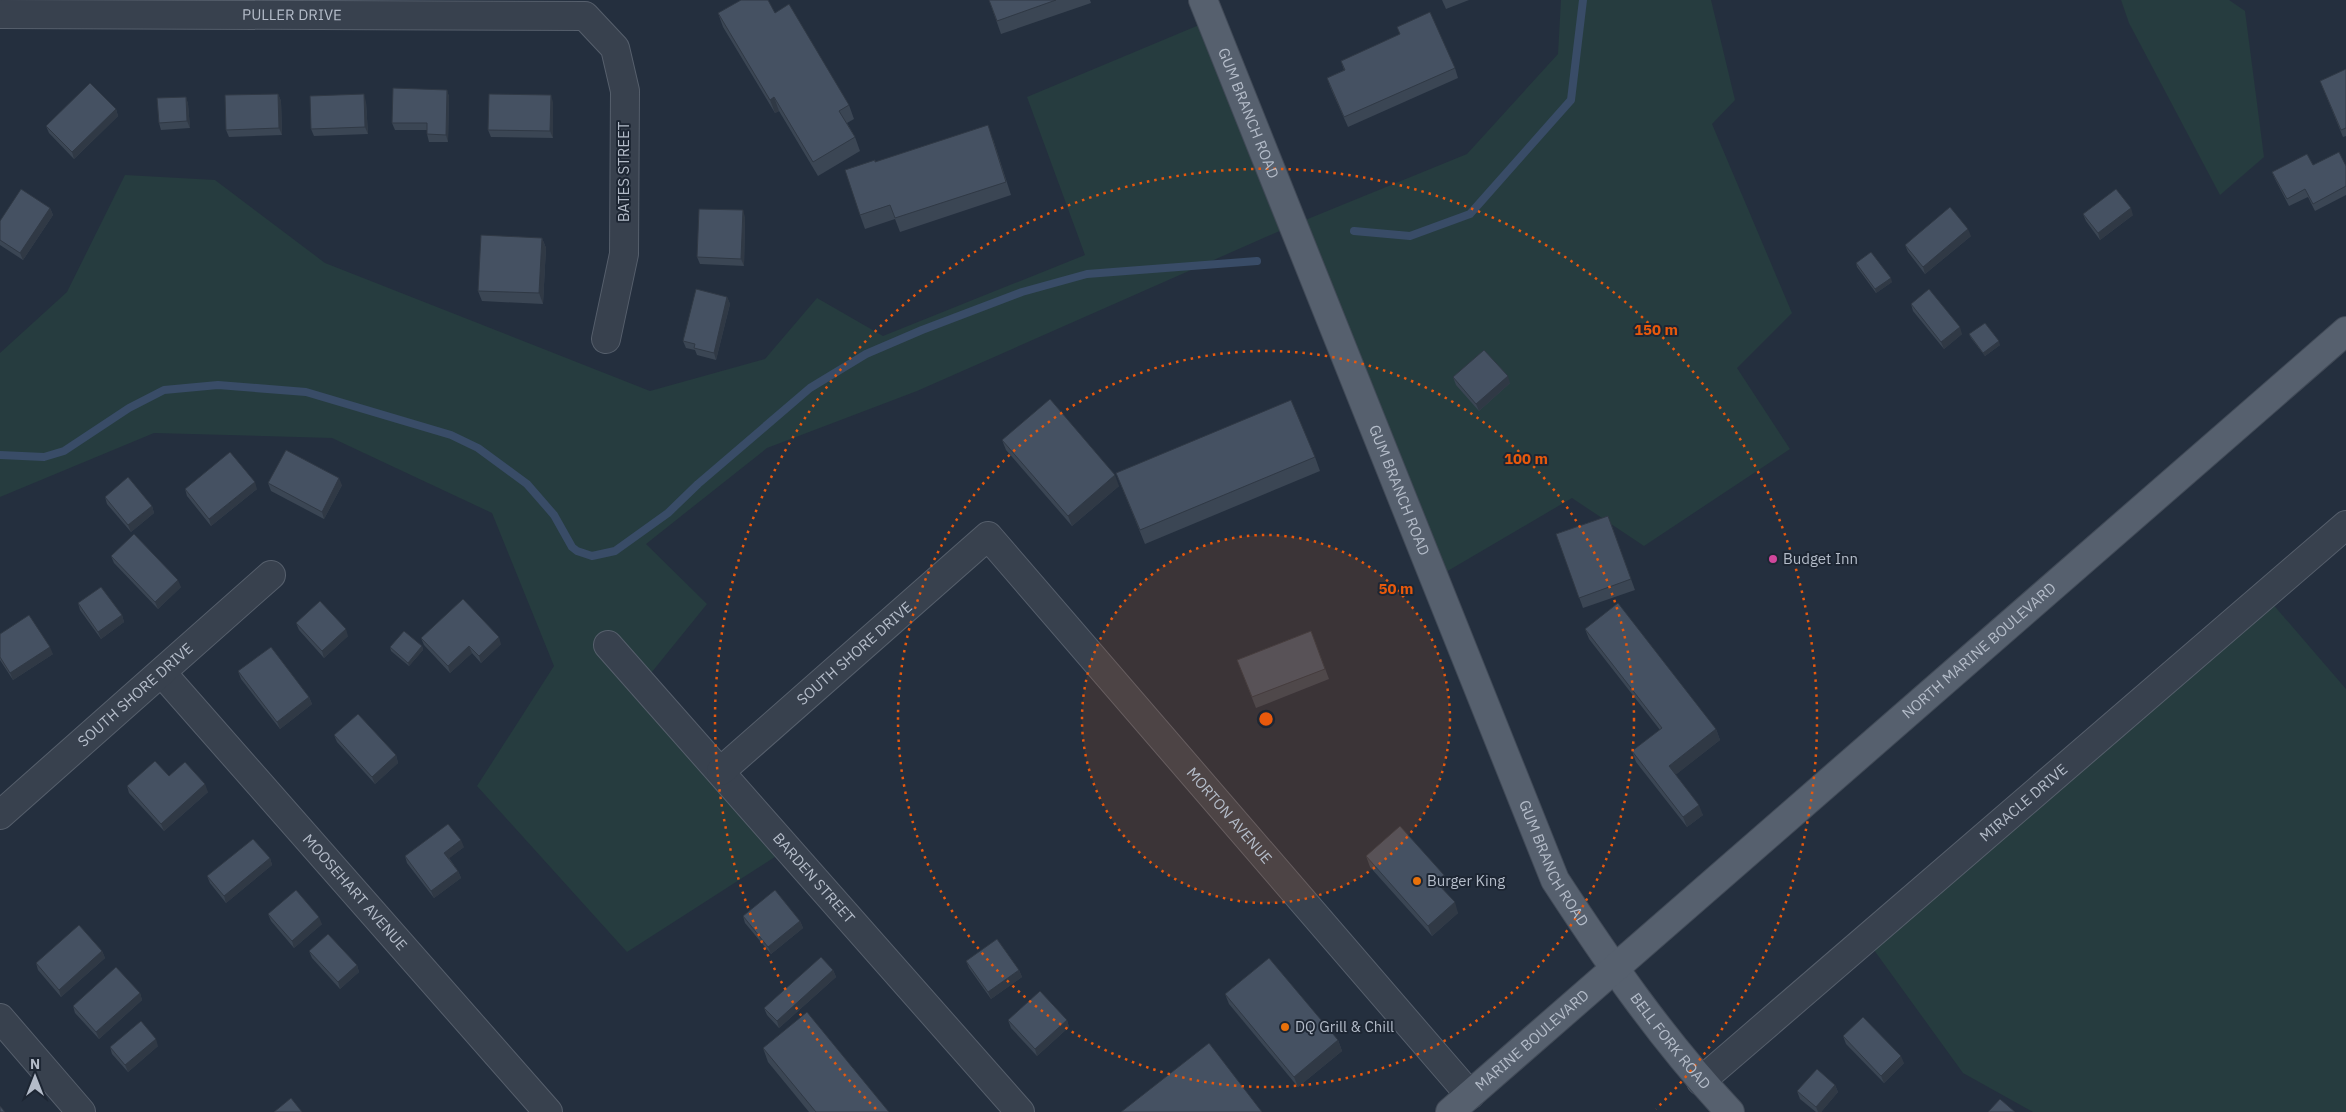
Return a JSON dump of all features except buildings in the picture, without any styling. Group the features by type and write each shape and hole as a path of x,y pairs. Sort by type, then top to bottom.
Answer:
{"main road":[{"name":"GUM BRANCH ROAD","path":"1203,0 1555,880 1614,969"},
{"name":"NORTH MARINE BOULEVARD","path":"1614,969 2346,331"},
{"name":"BELL FORK ROAD","path":"1614,969 1701,1081 1730,1112"},
{"name":"MARINE BOULEVARD","path":"1460,1103 1614,969"}],"street":[{"name":"PULLER DRIVE","path":"0,14 585,16"},
{"name":"BATES STREET","path":"585,16 615,48 625,91 624,254 606,339"},
{"name":"MIRACLE DRIVE","path":"1701,1081 2346,525"},
{"name":"SOUTH SHORE DRIVE","path":"721,771 988,536"},
{"name":"MORTON AVENUE","path":"988,536 1460,1103"},
{"name":"SOUTH SHORE DRIVE","path":"0,816 271,575"},
{"name":"BARDEN STREET","path":"608,645 1020,1112"},
{"name":"MOOSEHART AVENUE","path":"162,673 548,1112"},
{"path":"0,1018 81,1112"}],"green space":[{"path":"1561,0 1711,0 1735,100 1712,124 1792,313 1737,368 1790,449 1644,546 1572,498 1434,579 1293,225 1467,154 1558,54"},
{"path":"2121,0 2229,0 2245,11 2264,157 2220,195 2129,23"},
{"path":"1211,20 1293,225 917,391 767,448 646,544 707,604 643,683 789,848 627,952 477,786 554,666 492,513 332,438 154,433 0,497 0,353 67,292 125,175 215,180 325,263 650,391 765,359 817,298 883,336 1085,255 1027,97"},
{"path":"2265,595 2346,689 2346,1112 2033,1112 1963,1073 1866,939"}],"waterway":[{"path":"1354,231 1410,236 1470,214 1571,100 1583,0"},
{"path":"0,455 44,457 64,451 129,408 164,390 218,385 306,392 451,435 478,448 527,484 554,515 572,547 577,551 592,556 615,551 668,513 698,484 810,388 866,354 922,330 1022,292 1087,274 1257,261"}],"place":[{"name":"Budget Inn","path":"1773,559"},
{"name":"Burger King","path":"1417,881"},
{"name":"DQ Grill & Chill","path":"1285,1027"}]}
